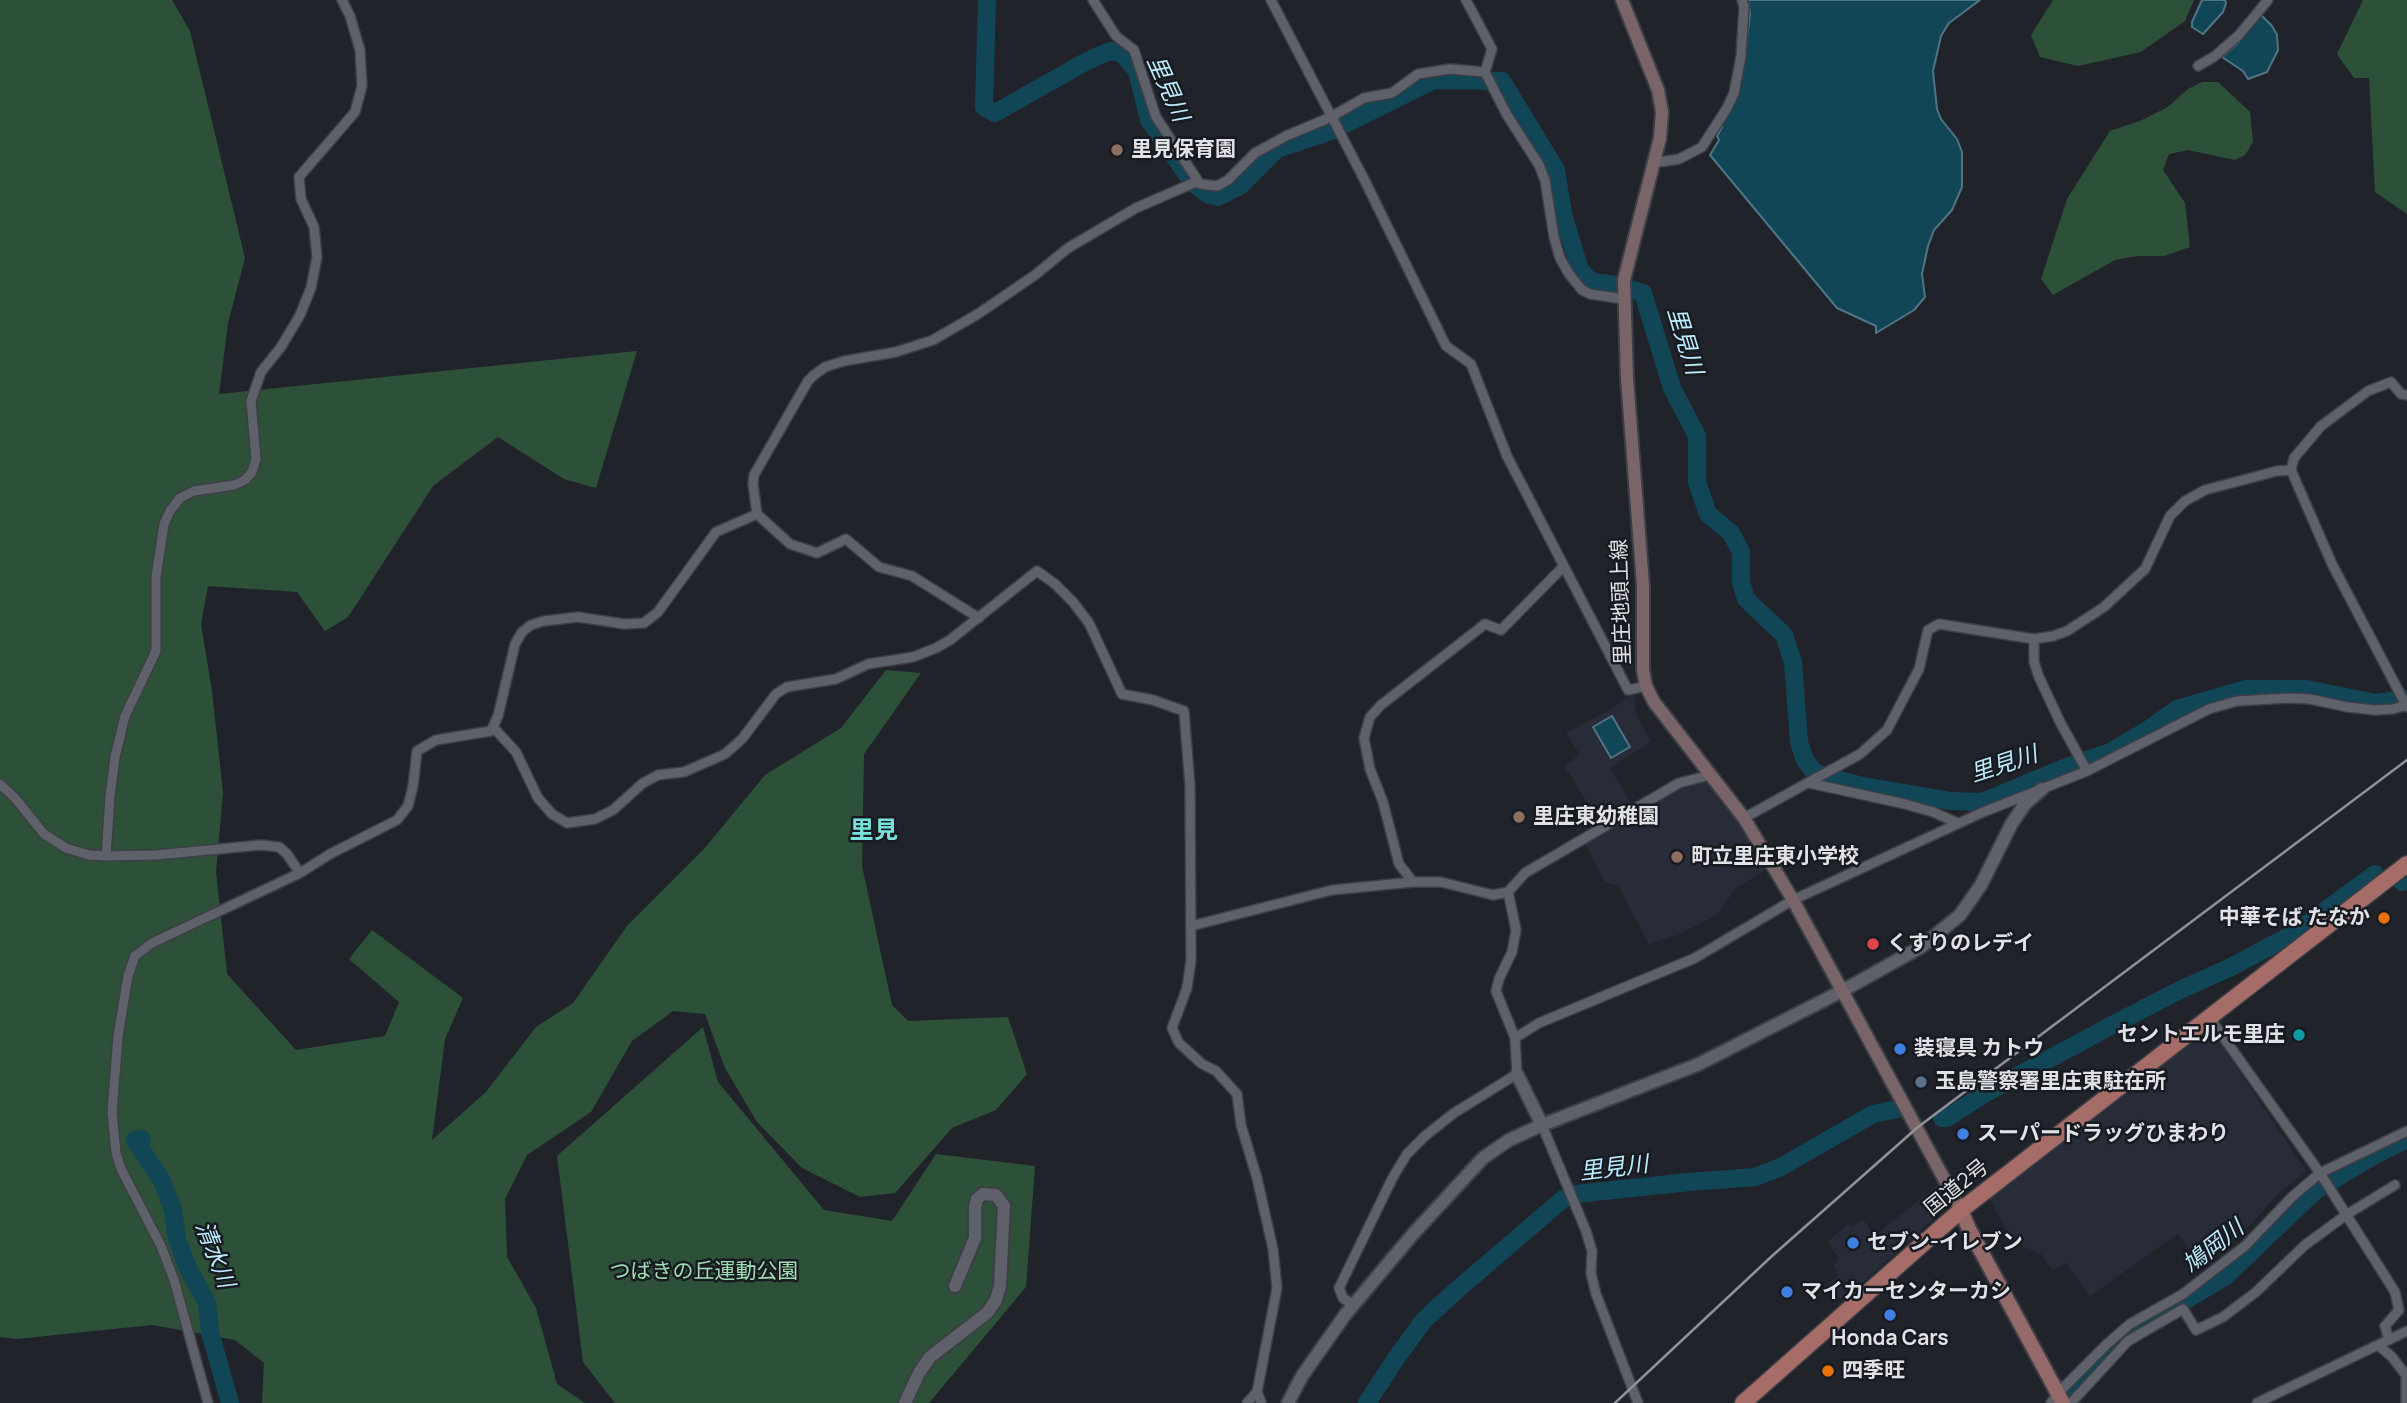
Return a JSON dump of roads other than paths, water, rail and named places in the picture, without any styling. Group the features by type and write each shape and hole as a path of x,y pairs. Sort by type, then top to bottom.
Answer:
{"highway":[{"name":"国道2号","path":"1743,1403 1961,1210 2407,864"}],"main road":[{"name":"里庄地頭上線","path":"1622,0 1661,102 1660,138 1624,291 1626,378 1643,585 1643,670 1646,686 1654,702 1744,818 1793,900 1918,1126 1961,1210"},
{"path":"1961,1210 2057,1400"}],"street":[{"path":"106,856 115,757 124,716 156,652 156,577 164,524 180,498 194,491 234,485 245,480 252,472 256,458 251,401 261,372 281,347 311,288 317,257 314,227 301,199 299,177 355,112 362,86 360,50 350,16 342,0"},
{"path":"1093,0 1116,36 1134,50 1156,117 1200,184 1217,186 1228,180 1255,153 1364,98 1392,93 1418,74 1450,69 1485,73"},
{"path":"1271,0 1364,179 1446,346 1471,364 1507,456 1628,690 1646,686"},
{"path":"1466,0 1492,49 1485,73 1507,115 1539,165 1545,180 1560,258 1582,290 1590,294 1624,291"},
{"path":"1653,163 1679,159 1702,147 1727,108 1734,93 1741,56 1744,7 1742,0"},
{"path":"2198,65 2215,56 2239,35 2268,0"},
{"path":"979,618 912,576 879,567 846,539 817,553 790,544 757,514 752,484 754,475 814,375 844,361 896,352 933,340 978,314 1068,248 1136,208 1198,181"},
{"path":"1515,1038 1539,1023 1695,958 1793,900 1958,823 2087,771 2193,716 2238,701 2310,699 2375,710 2407,706 2332,564 2291,470 2294,458 2321,426 2368,391 2391,382 2401,394 2407,395"},
{"path":"1744,818 1860,754 1887,730 1919,669 1928,630 1939,624 2034,639 2067,631 2089,618 2146,569 2170,516 2185,501 2205,490 2277,471 2291,470"},
{"path":"208,1403 174,1280 161,1246 121,1169 117,1153 112,1112 118,1036 128,976 135,956 152,943 300,873 330,854 397,820 408,806 416,751 436,740 491,731 498,716 515,644 522,632 531,625 544,621 578,617 624,624 644,623 658,612 716,532 757,514"},
{"path":"1413,882 1399,864 1383,802 1370,769 1364,738 1370,717 1381,705 1485,624 1502,629 1563,567"},
{"path":"493,727 516,752 538,798 552,814 567,823 595,819 612,810 643,783 658,775 692,769 725,754 742,739 776,694 787,687 836,679 869,664 914,657 950,640 1037,571 1073,601 1089,623 1122,694 1153,700 1184,712 1190,786 1191,926 1189,977 1172,1027 1179,1043 1202,1064 1216,1071 1237,1094 1241,1125 1257,1178 1273,1250 1277,1288 1257,1392 1261,1403"},
{"path":"2034,639 2034,662 2039,677 2087,771"},
{"path":"1191,926 1332,890 1441,882 1493,895 1508,892 1525,873 1667,790 1690,779 1710,775"},
{"path":"1811,782 1905,804 1958,823"},
{"path":"0,784 44,834 78,852 106,856 156,855 261,845 279,847 300,873"},
{"path":"1287,1403 1302,1376 1353,1306 1413,1234 1483,1158 1509,1140 1542,1125 1699,1064 1921,947 1960,915 1981,885 2012,822 2025,804 2042,789"},
{"path":"1508,892 1516,930 1512,952 1496,991 1515,1038 1517,1074 1542,1125 1586,1231 1592,1251 1591,1273 1596,1294 1638,1403"},
{"path":"2209,1017 2320,1173 2395,1292 2399,1310 2385,1326 2389,1340"},
{"path":"1353,1306 1343,1298 1339,1288 1393,1177 1408,1154 1425,1136 1454,1113 1517,1074"},
{"path":"2057,1400 2107,1344 2130,1324 2183,1294 2245,1246 2293,1196 2320,1173 2407,1131"},
{"path":"2071,1403 2128,1340 2183,1309 2196,1331 2223,1317 2256,1292 2305,1244 2395,1185"},
{"path":"905,1403 930,1357 987,1313 996,1300 1000,1286 1004,1206 996,1195 983,1194 977,1199 975,1238 955,1286"},
{"path":"2258,1403 2407,1331"},
{"path":"2378,1345 2406,1375 2406,1403"},
{"path":"1247,1403 1257,1392"}],"water":[{"path":"1748,0 1980,0 1949,23 1941,36 1933,71 1937,109 1941,119 1957,139 1962,152 1962,187 1952,210 1934,230 1928,246 1922,274 1925,297 1914,310 1876,333 1876,326 1837,308 1710,155 1719,140 1717,136 1722,127 1719,124 1746,47 1750,14"},
{"path":"2202,0 2225,0 2226,3 2223,12 2203,34 2192,27"},
{"path":"2260,14 2277,35 2278,50 2267,72 2248,79 2243,71 2222,57 2238,43"},
{"path":"1612,716 1630,747 1611,758 1593,727"}],"waterway":[{"name":"里見川","path":"987,0 984,107 995,113 1087,61 1110,51 1122,53 1137,71 1149,120 1193,183 1209,195 1218,197 1240,186 1277,149 1331,131 1434,80 1502,81 1556,170 1563,214 1580,270 1592,282 1618,285 1643,293 1672,388 1697,436 1697,482 1708,514 1731,533 1741,552 1741,582 1746,599 1784,635 1793,662 1799,742 1805,760 1815,773 1858,785 1951,801 1982,802 2110,752 2177,709 2246,689 2307,689 2376,703 2407,699"},
{"name":"里見川","path":"1942,1118 1947,1118 1984,1094 2118,1022 2295,933 2375,874"},
{"name":"里見川","path":"2402,882 2407,878"},
{"name":"里見川","path":"1367,1403 1424,1320 1563,1199 1576,1194 1755,1177 1781,1167 1873,1114 1897,1109"},
{"name":"清水川","path":"142,1139 135,1140 162,1181 173,1210 177,1239 188,1268 207,1303 210,1332 230,1403"},
{"name":"鳩岡川","path":"2058,1403 2127,1335 2226,1276 2315,1191 2407,1139"}],"railway":[{"path":"1615,1403 1772,1256 1918,1127 2407,760"}],"place":[{"name":"里見保育園","path":"1117,150"},
{"name":"里庄東幼稚園","path":"1519,817"},
{"name":"町立里庄東小学校","path":"1677,857"},
{"name":"中華そば たなか","path":"2384,918"},
{"name":"くすりのレデイ","path":"1873,944"},
{"name":"セントエルモ里庄","path":"2299,1035"},
{"name":"装寝具 カトウ","path":"1900,1049"},
{"name":"玉島警察署里庄東駐在所","path":"1921,1082"},
{"name":"スーパードラッグひまわり","path":"1963,1134"},
{"name":"セブン-イレブン","path":"1853,1243"},
{"name":"マイカーセンターカシ","path":"1787,1292"},
{"name":"Honda Cars","path":"1890,1315"},
{"name":"四季旺","path":"1828,1371"}],"district":[{"name":"里見","path":"874,831"}],"park label":[{"name":"つばきの丘運動公園","path":"704,1272"}]}
